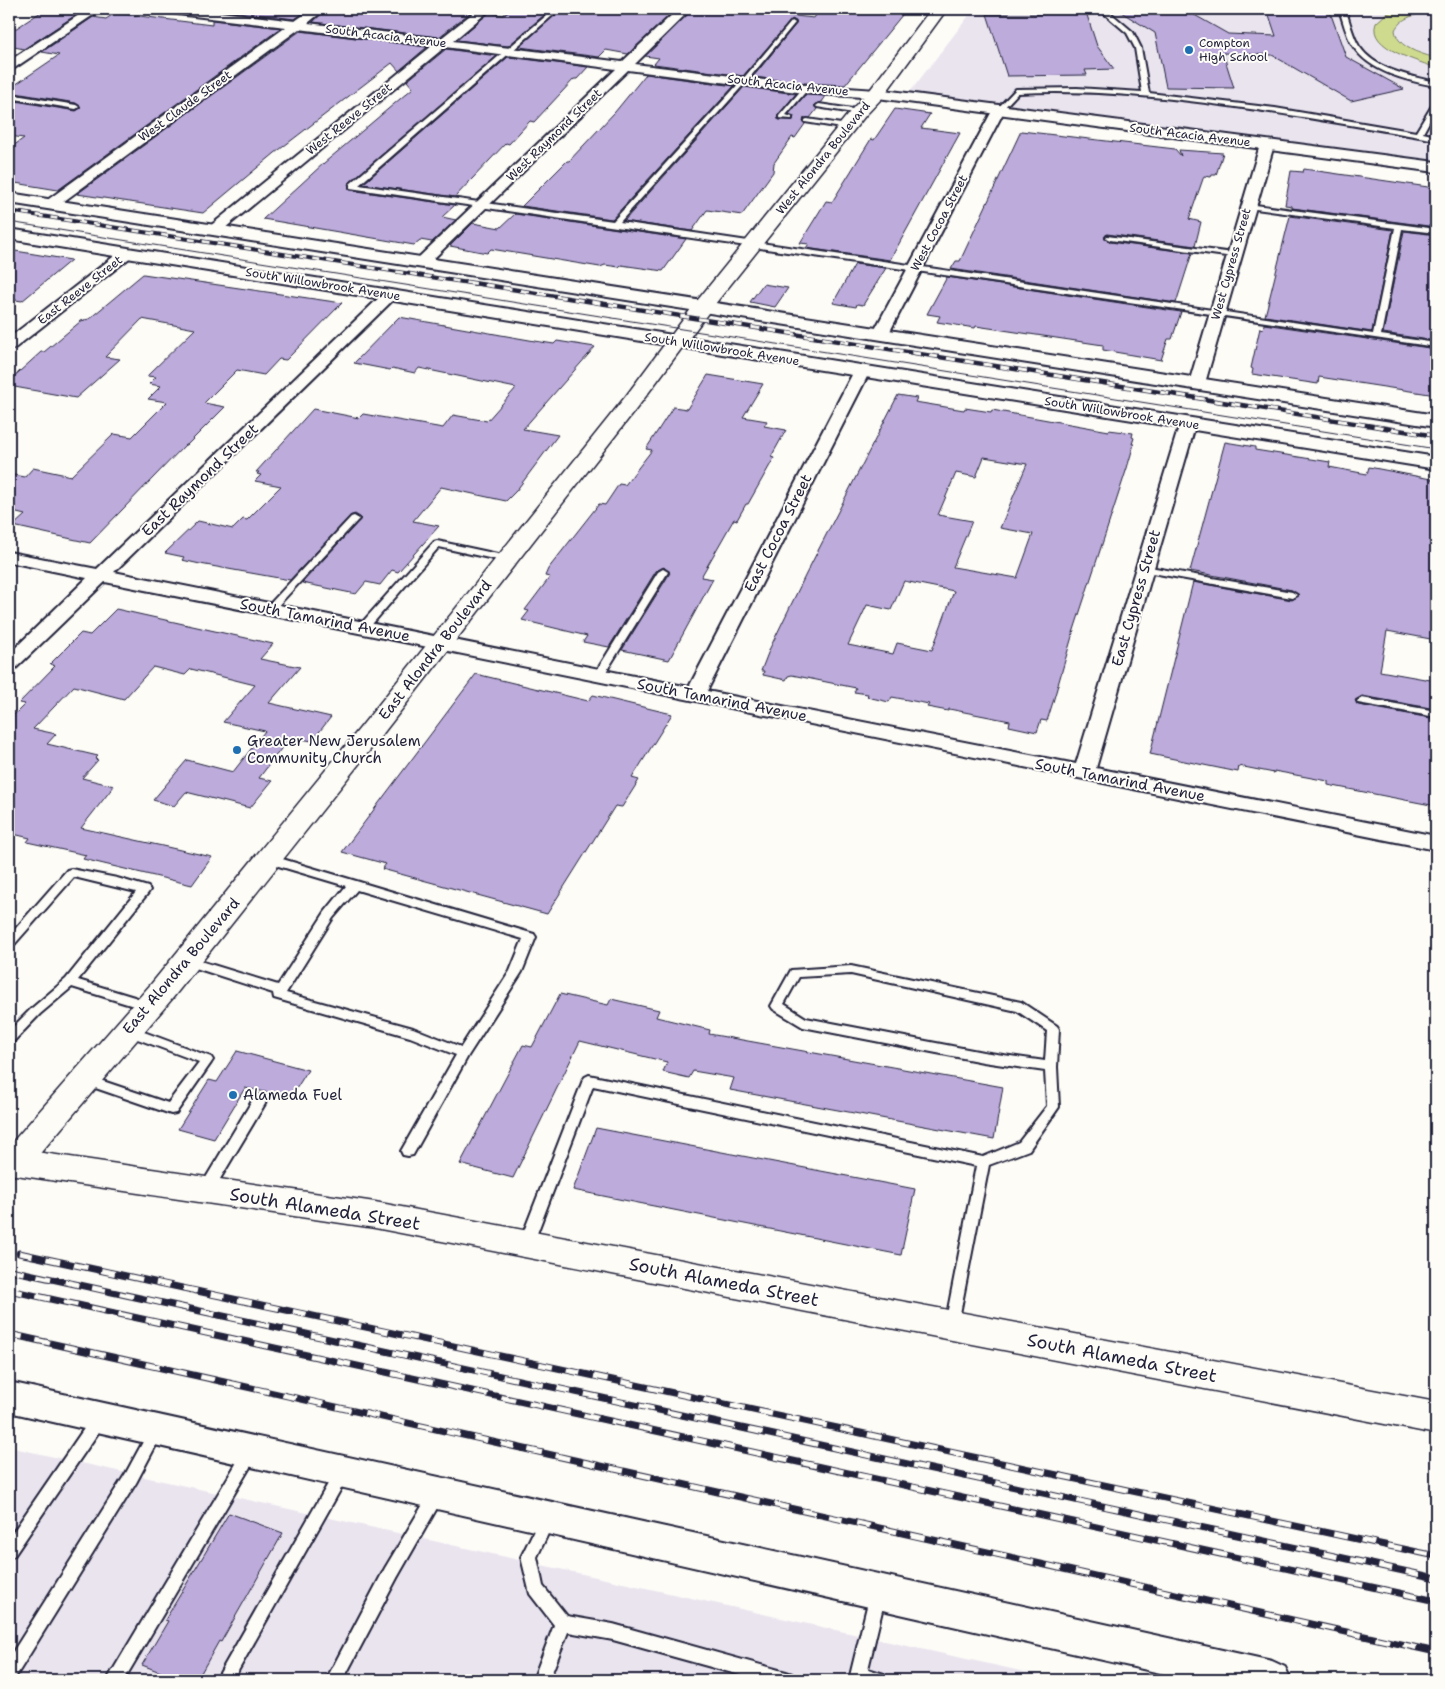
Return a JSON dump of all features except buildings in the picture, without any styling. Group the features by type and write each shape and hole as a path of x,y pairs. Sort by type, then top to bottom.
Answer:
{"main road":[{"name":"West Alondra Boulevard","path":"700,311 859,112 876,94 939,9"},
{"name":"East Alondra Boulevard","path":"10,1168 150,1006 441,644 700,311"},
{"name":"South Alameda Street","path":"10,1168 206,1190 375,1216 1436,1418"}],"street":[{"path":"9,66 96,9"},
{"name":"South Acacia Avenue","path":"169,9 805,89 876,94 1436,167"},
{"name":"West Claude Street","path":"51,204 319,9"},
{"name":"West Reeve Street","path":"214,230 485,9"},
{"name":"West Raymond Street","path":"422,262 685,9"},
{"name":"West Cocoa Street","path":"880,334 998,111"},
{"name":"West Cypress Street","path":"1197,383 1233,255 1267,145"},
{"path":"9,198 422,262 700,311 880,334 1436,421"},
{"name":"South Willowbrook Avenue","path":"9,234 1436,463"},
{"name":"East Reeve Street","path":"9,345 127,253"},
{"name":"East Raymond Street","path":"9,664 390,295"},
{"name":"East Cocoa Street","path":"694,695 862,371"},
{"name":"East Cypress Street","path":"1084,773 1188,423"},
{"name":"South Tamarind Avenue","path":"9,557 1436,844"},
{"path":"9,1397 1272,1680"}],"lane":[{"path":"558,9 353,186 1216,315 1436,345"},
{"path":"1102,9 1130,32 1138,48 1146,95"},
{"path":"1342,9 1357,48 1366,58 1411,79 1436,84"},
{"path":"614,224 744,81 792,23"},
{"path":"998,111 1016,91 1055,88 1146,95 1277,109 1436,138"},
{"path":"790,118 781,117 805,89"},
{"path":"9,96 76,106"},
{"path":"794,102 802,103"},
{"path":"1418,135 1436,104"},
{"path":"819,106 859,112"},
{"path":"807,121 848,127"},
{"path":"1248,206 1436,231"},
{"path":"1376,337 1399,226"},
{"path":"1110,238 1233,255"},
{"path":"270,609 354,519"},
{"path":"362,628 437,544 506,559"},
{"path":"1144,569 1292,595"},
{"path":"599,675 663,572"},
{"path":"1362,701 1436,714"},
{"path":"269,858 530,937 516,972 464,1053 408,1151"},
{"path":"9,943 70,873 117,882 144,890 70,982 36,1011 9,1039"},
{"path":"355,884 330,915 278,995 413,1033 464,1053"},
{"path":"186,961 281,990"},
{"path":"526,1244 589,1080 983,1162 1024,1146 1053,1107 1051,1067 1053,1029 1021,1007 852,970 795,974 777,1006 803,1022 983,1057 1051,1067"},
{"path":"70,982 150,1006"},
{"path":"85,1080 171,1109 207,1060 128,1031"},
{"path":"206,1190 260,1100"},
{"path":"952,1325 983,1162"},
{"path":"9,1551 100,1417"},
{"path":"9,1672 131,1478 157,1430"},
{"path":"115,1680 252,1451"},
{"path":"224,1680 343,1472"},
{"path":"334,1680 391,1573 437,1493"},
{"path":"548,1518 529,1557 536,1589 563,1623 613,1632 786,1680"},
{"path":"878,1592 858,1678 878,1680"},
{"path":"541,1680 563,1623"}],"shaded area":[{"name":"Compton High School","path":"974,9 1436,9 1436,160 910,92"},
{"path":"9,1447 1061,1680 9,1680"}],"green space":[{"path":"1399,9 1436,9 1436,12 1407,18 1395,30 1400,41 1405,46 1436,58 1436,68 1397,53 1379,40 1375,32 1376,23 1386,14"}],"tram line":[{"path":"9,222 1436,449"}],"railway":[{"path":"9,211 475,284"},
{"path":"467,282 1436,436"},
{"path":"19,1253 1436,1556"},
{"path":"10,1270 1436,1578"},
{"path":"9,1290 1436,1601"},
{"path":"9,1334 1436,1652"}],"place":[{"name":"Compton High School","path":"1189,50"},
{"name":"Greater New Jerusalem Community Church","path":"237,750"},
{"name":"Alameda Fuel","path":"233,1095"}]}
